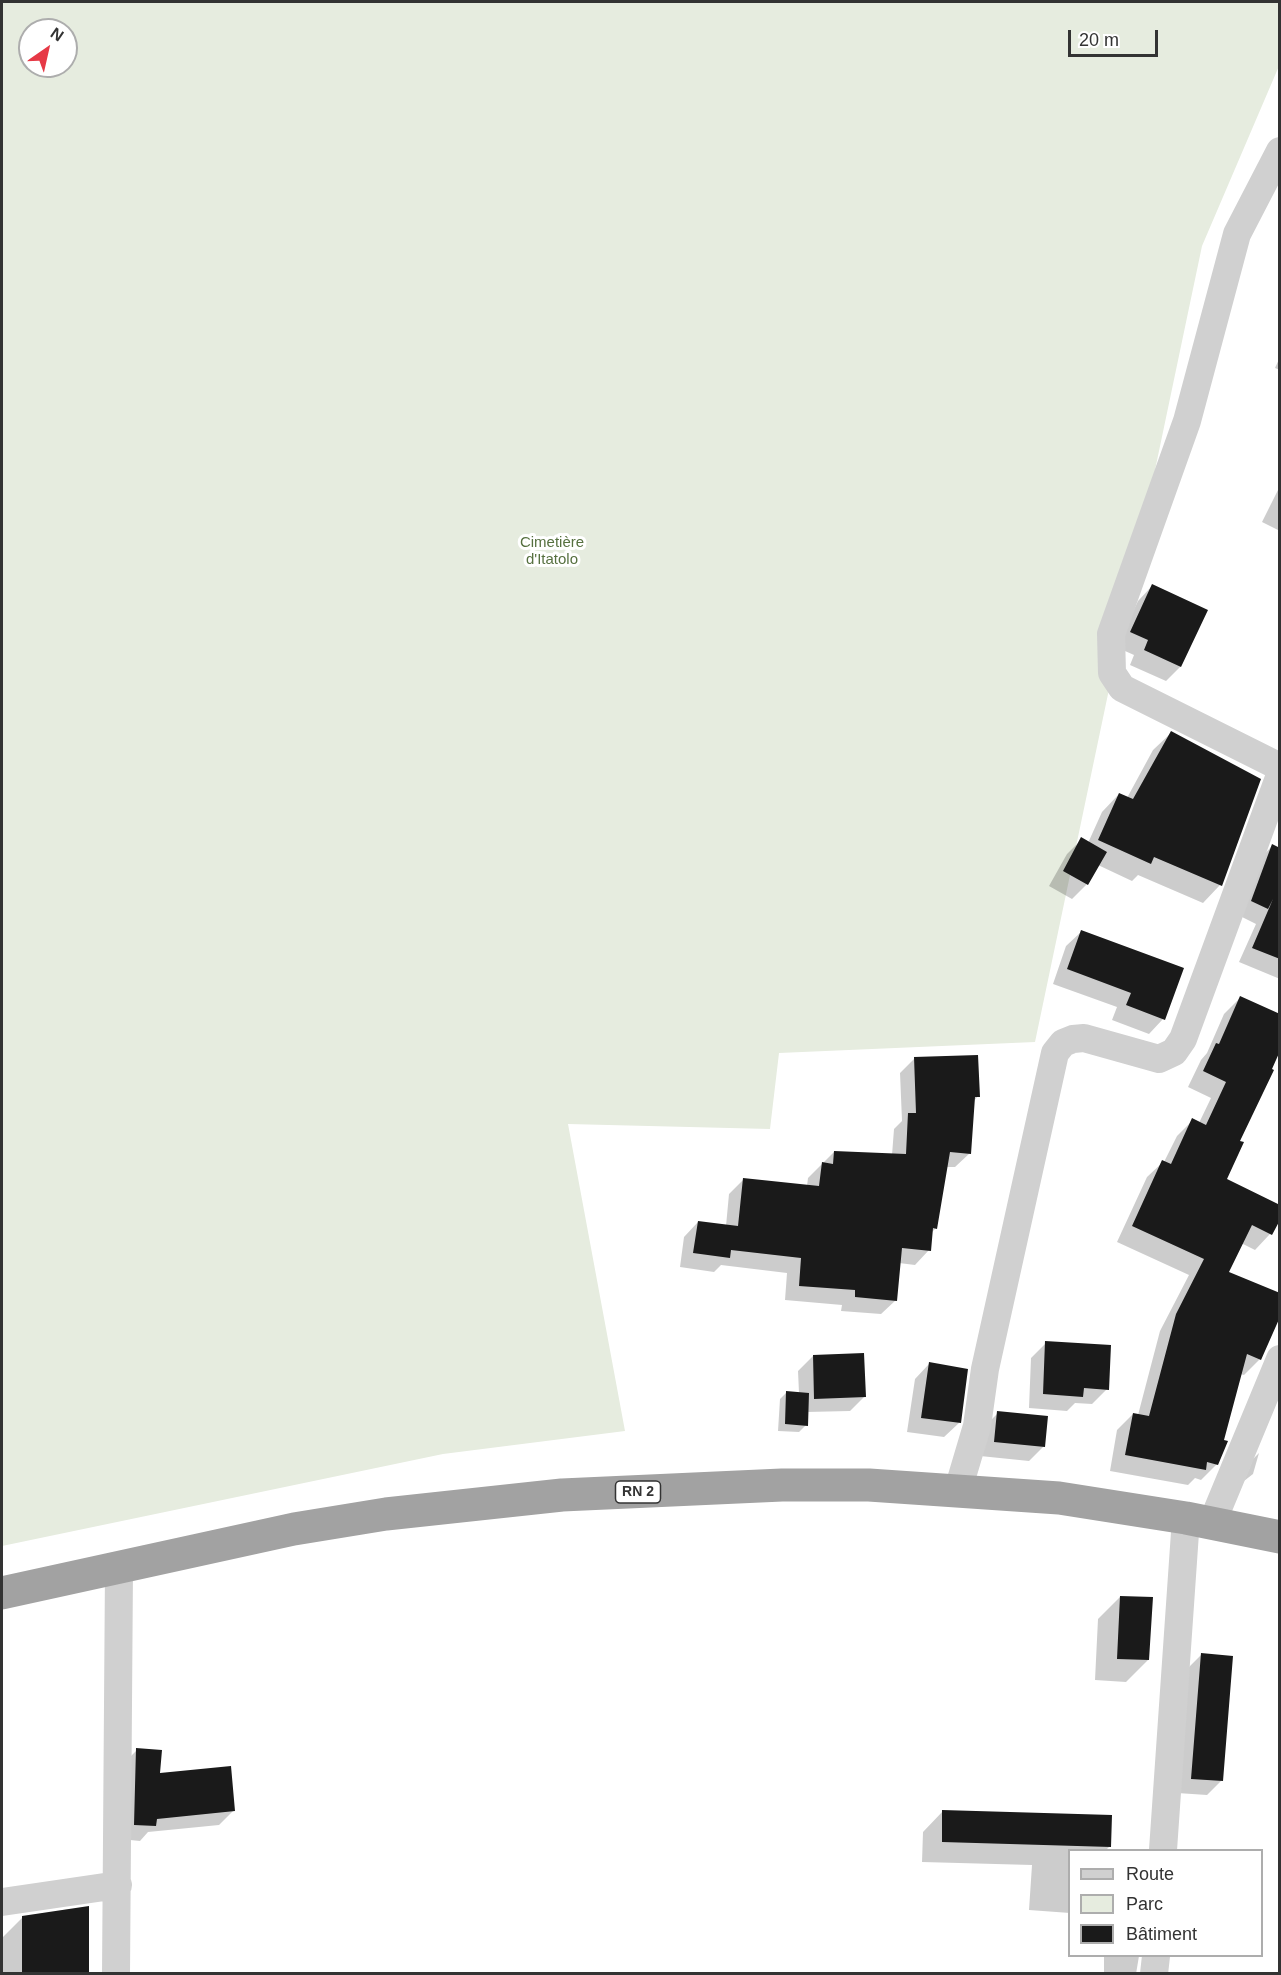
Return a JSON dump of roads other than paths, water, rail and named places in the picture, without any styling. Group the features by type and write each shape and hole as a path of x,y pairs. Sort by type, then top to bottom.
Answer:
{"highway":[{"name":"RN 2","path":"2,1593 294,1529 386,1514 562,1495 782,1485 869,1485 1059,1498 1199,1520 1280,1537"}],"street":[{"path":"1280,152 1237,234 1187,421 1111,634 1112,674 1122,688 1280,767"},
{"path":"958,1490 977,1426 985,1368 1055,1053 1062,1044 1073,1039 1084,1038 1159,1059 1174,1052 1184,1039 1280,775"},
{"path":"1163,1849 1199,1520 1280,1359"},
{"path":"116,1974 119,1569"},
{"path":"2,1902 118,1885"},
{"path":"1154,1974 1156,1957"}],"park label":[{"name":"Cimetière d'Itatolo","path":"552,552"}]}
